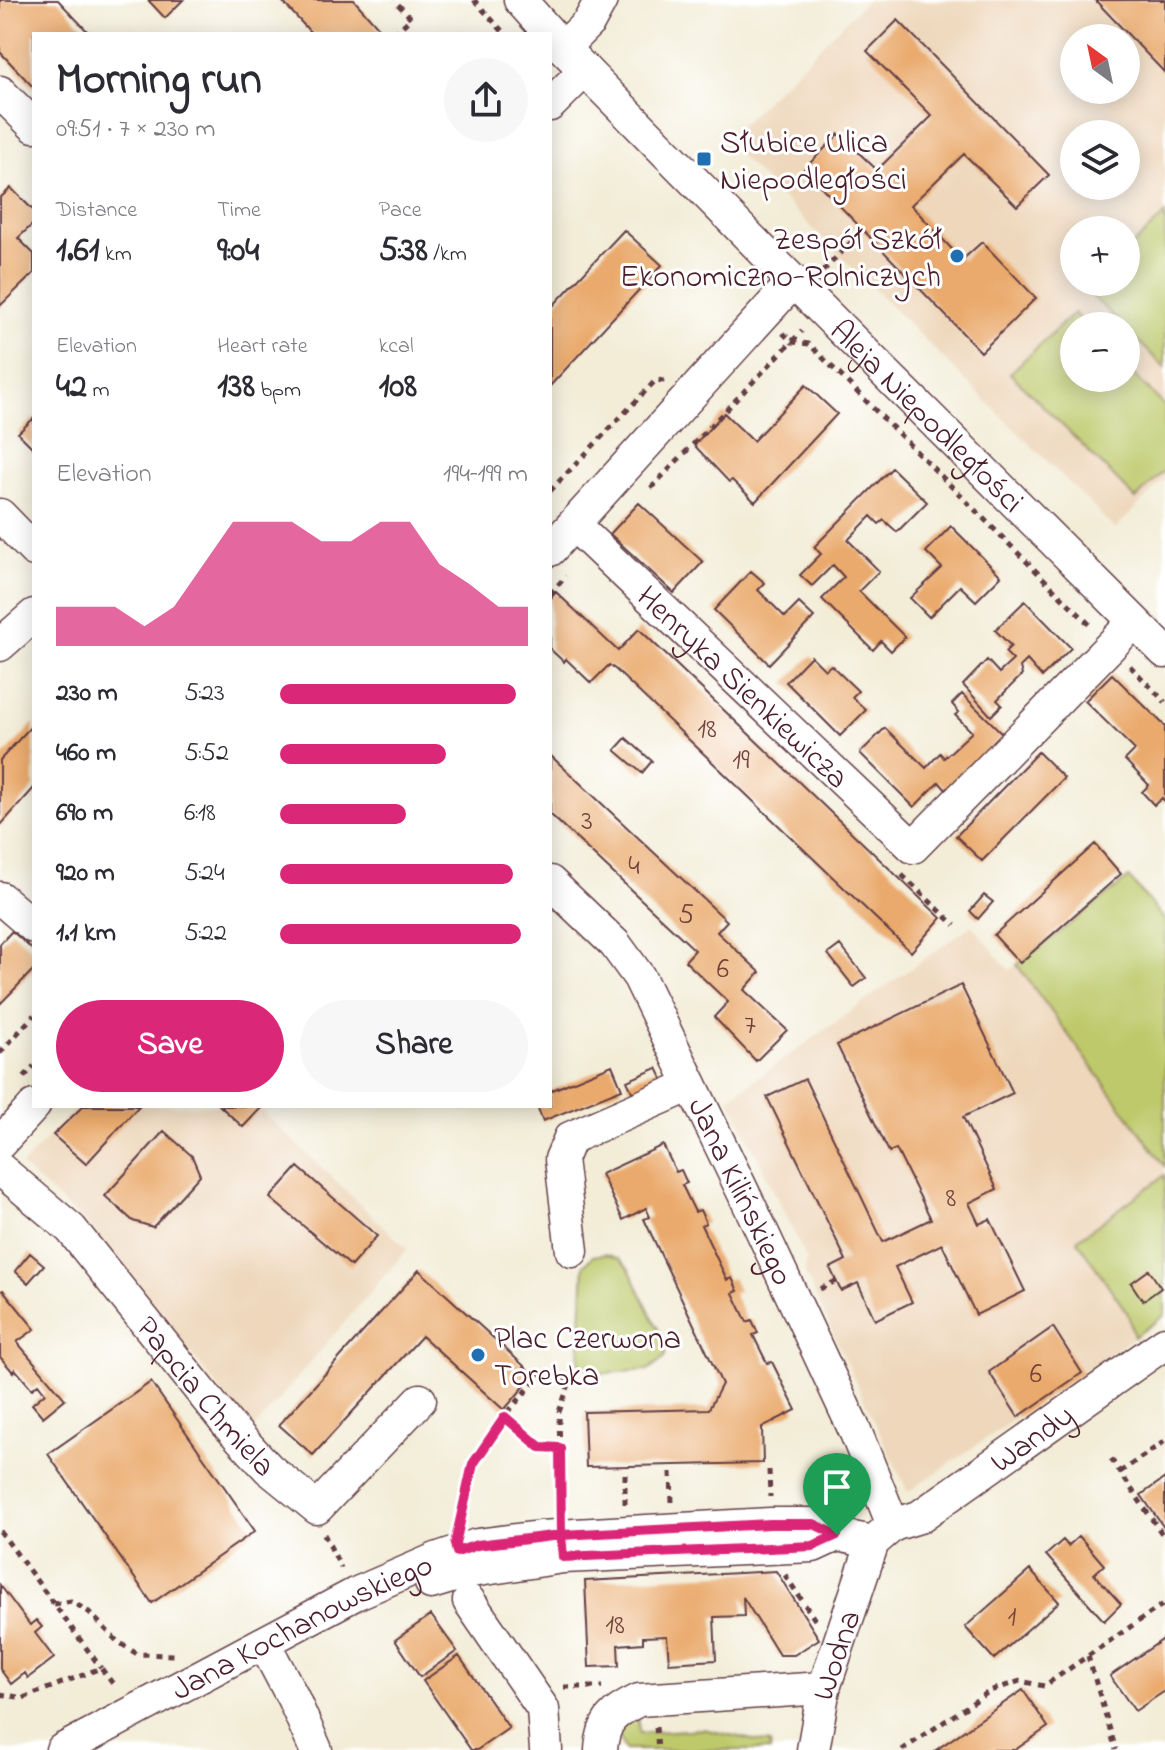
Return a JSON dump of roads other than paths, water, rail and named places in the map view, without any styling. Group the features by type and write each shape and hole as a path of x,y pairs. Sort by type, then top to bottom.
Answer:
{"street":[{"name":"Aleja Niepodległości","path":"520,0 549,32"},
{"path":"552,101 601,0"},
{"name":"Aleja Niepodległości","path":"552,35 793,282 1165,652"},
{"path":"0,92 32,124"},
{"path":"552,549 584,535 793,282"},
{"path":"0,515 32,548"},
{"name":"Henryka Sienkiewicza","path":"584,535 913,847 1134,622"},
{"path":"0,645 32,617"},
{"name":"Jana Kilińskiego","path":"552,884 615,944 639,977 856,1433 883,1534"},
{"path":"0,898 32,925"},
{"path":"572,1251 561,1159 570,1138 691,1085"},
{"path":"0,1143 32,1108"},
{"name":"Papcia Chmiela","path":"0,1169 71,1229 228,1425 269,1469 317,1508 420,1400"},
{"name":"Wandy","path":"883,1534 919,1517 1165,1343"},
{"name":"Jana Kochanowskiego","path":"102,1750 269,1652 355,1594 477,1545 561,1535 770,1524 814,1524 837,1535"},
{"name":"Jana Kochanowskiego","path":"62,1750 133,1711 447,1576 522,1561 563,1557 813,1546 837,1535 883,1534"},
{"name":"Wodna","path":"813,1750 824,1688 844,1626 883,1534"},
{"path":"469,1601 543,1709 546,1750"},
{"path":"269,1652 316,1750"},
{"path":"601,1750 605,1726 617,1711 639,1700 824,1688"}],"place":[{"name":"Słubice Ulica Niepodległości","path":"704,159"},
{"name":"Zespół Szkół Ekonomiczno-Rolniczych","path":"957,256"},
{"name":"Plac Czerwona Torebka","path":"478,1355"}]}
